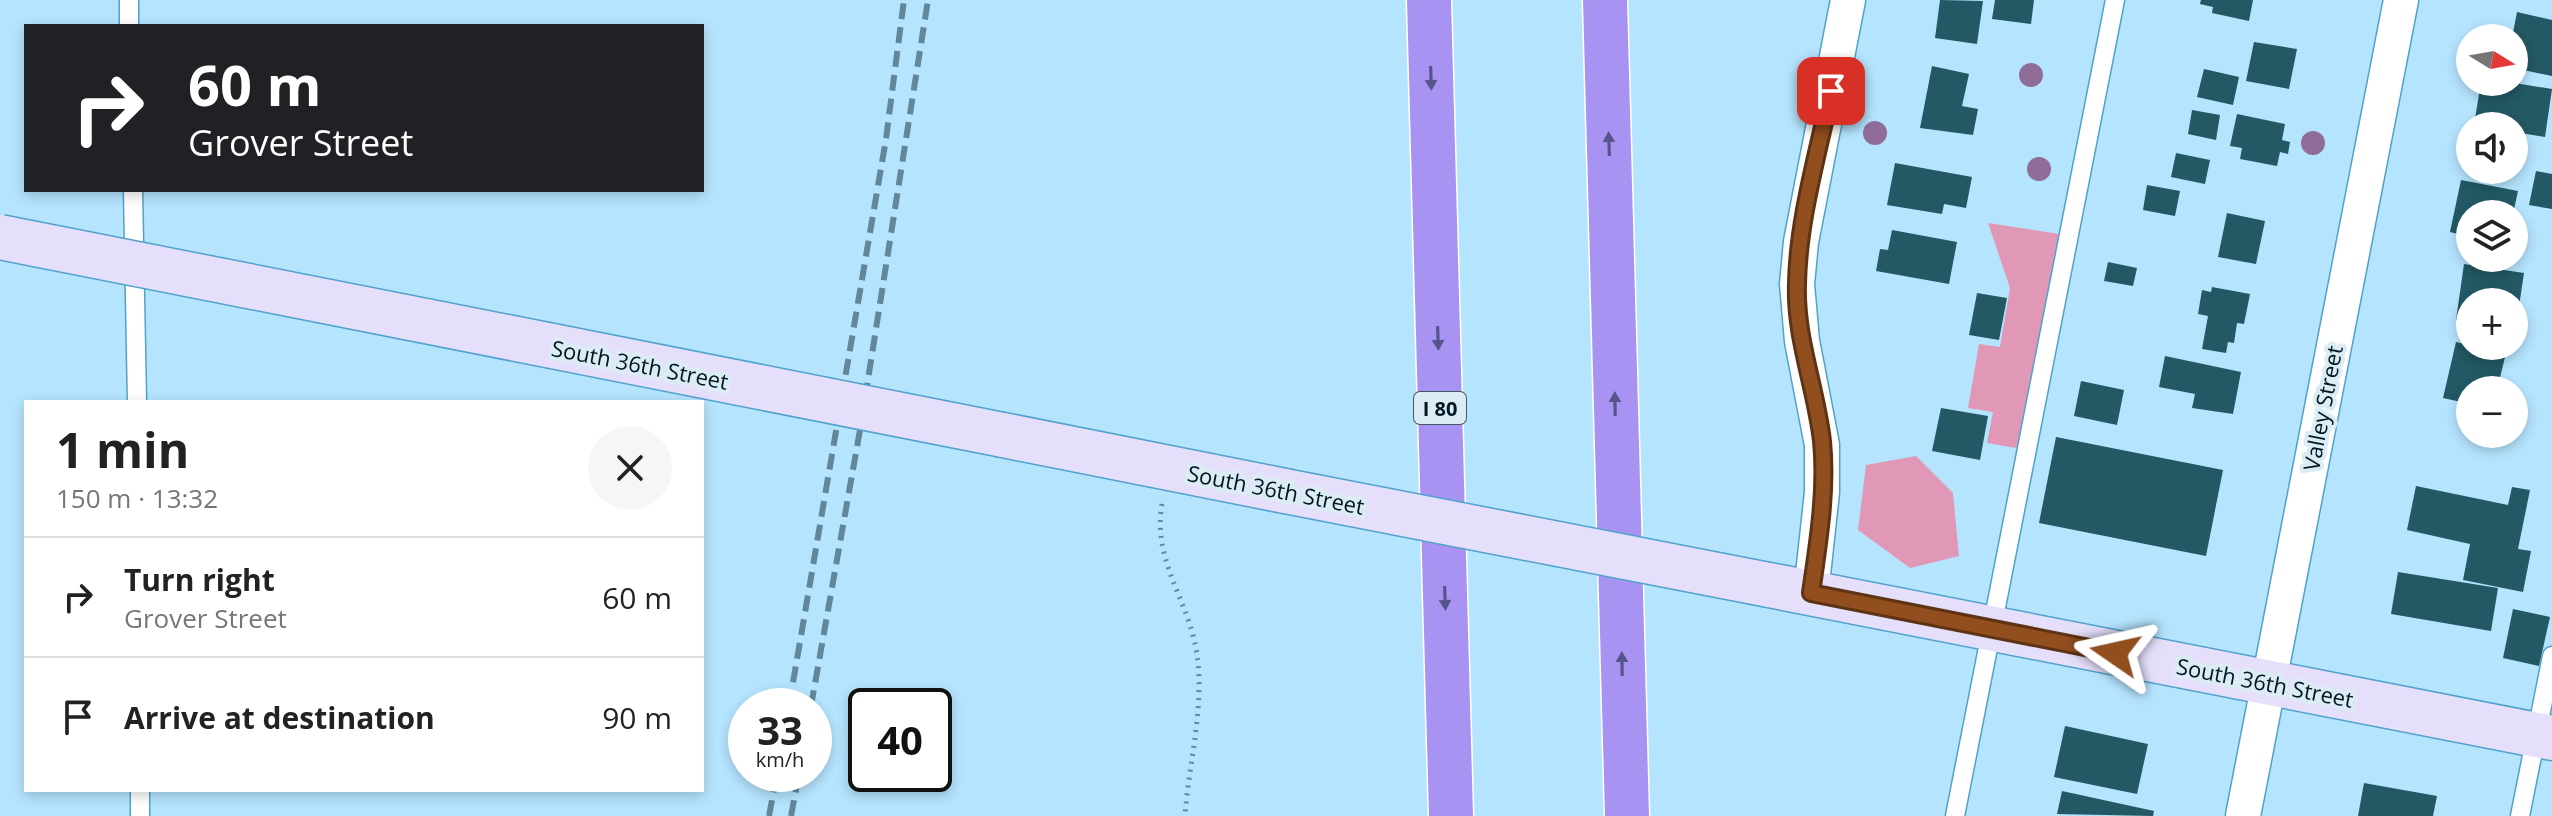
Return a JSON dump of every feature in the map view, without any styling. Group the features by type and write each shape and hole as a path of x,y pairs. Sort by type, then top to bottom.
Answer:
{"highway":[{"name":"I 80","path":"1429,0 1451,816"},
{"path":"1605,0 1625,816"}],"street":[{"path":"1790,589 1822,492 1822,445 1802,341 1797,284 1801,242 1848,0"},
{"name":"Valley Street","path":"2243,816 2401,0"},
{"name":"South 36th Street","path":"0,237 2544,737"}],"lane":[{"path":"129,0 129,24"},
{"path":"1955,816 2115,0"},
{"path":"133,192 137,400"},
{"path":"2520,816 2544,737 2552,656"},
{"path":"140,792 140,816"}],"path":[{"path":"1163,498 1158,527 1162,552 1194,639 1199,691 1185,816"}],"shaded area":[{"path":"1988,223 2066,235 2022,449 1987,443 1993,412 1968,408 1979,344 2000,347 2010,288"},
{"path":"1916,456 1953,493 1959,556 1910,568 1858,530 1866,465"}],"building":[{"path":"1940,0 1983,1 1977,44 1935,38"},
{"path":"1995,0 2034,0 2031,24 1992,19"},
{"path":"2201,0 2253,0 2249,21 2212,13 2213,7 2200,4"},
{"path":"2517,12 2552,20 2552,76 2528,71 2528,24 2515,24"},
{"path":"2254,42 2297,49 2289,89 2246,81"},
{"path":"1932,66 1969,74 1962,106 1978,109 1973,135 1920,128"},
{"path":"2204,69 2239,77 2233,105 2197,97"},
{"path":"2528,85 2552,89 2545,137 2528,134 2528,112 2476,112 2479,96 2528,96"},
{"path":"2192,110 2220,115 2216,140 2188,134"},
{"path":"2237,114 2285,124 2282,140 2290,142 2288,154 2280,152 2277,166 2240,159 2242,148 2230,146"},
{"path":"2176,153 2210,160 2205,184 2171,177"},
{"path":"1895,163 1972,177 1966,208 1944,204 1942,214 1887,205"},
{"path":"2536,171 2552,174 2552,209 2529,205"},
{"path":"2460,184 2482,184 2518,191 2516,200 2457,200"},
{"path":"2147,185 2180,191 2175,216 2143,210"},
{"path":"2456,204 2456,234 2450,232"},
{"path":"2227,213 2265,221 2256,264 2218,257"},
{"path":"1892,230 1957,242 1949,284 1876,271 1880,249 1888,250"},
{"path":"2108,262 2137,268 2133,286 2104,281"},
{"path":"2463,272 2524,273 2522,288 2461,288"},
{"path":"2212,287 2250,294 2244,324 2237,323 2234,343 2228,342 2226,353 2202,349 2208,316 2198,314 2202,290 2211,292"},
{"path":"1977,293 2007,298 1999,340 1969,335"},
{"path":"2456,342 2456,360 2504,360 2500,376 2456,376 2456,401 2443,398"},
{"path":"2165,356 2241,372 2233,414 2192,408 2195,394 2159,387"},
{"path":"2081,381 2124,390 2117,425 2074,416"},
{"path":"1941,408 1988,416 1980,460 1932,451"},
{"path":"2056,437 2223,470 2206,556 2039,523"},
{"path":"2416,486 2508,505 2512,487 2530,490 2518,549 2531,551 2523,592 2463,580 2470,544 2407,530"},
{"path":"2398,572 2498,588 2491,631 2391,614"},
{"path":"2513,609 2550,617 2539,666 2503,658"},
{"path":"2065,726 2148,744 2137,794 2054,777"},
{"path":"2364,783 2437,796 2433,816 2358,816"},
{"path":"2062,791 2154,811 2153,816 2057,814"}],"railway":[{"path":"792,688 886,139 904,0"},
{"path":"814,688 860,430 928,0"},
{"path":"769,816 774,792"},
{"path":"791,816 796,792"}],"route":[{"path":"1831,91 1801,242 1797,284 1802,341 1822,445 1822,492 1811,593 2115,653"}]}
